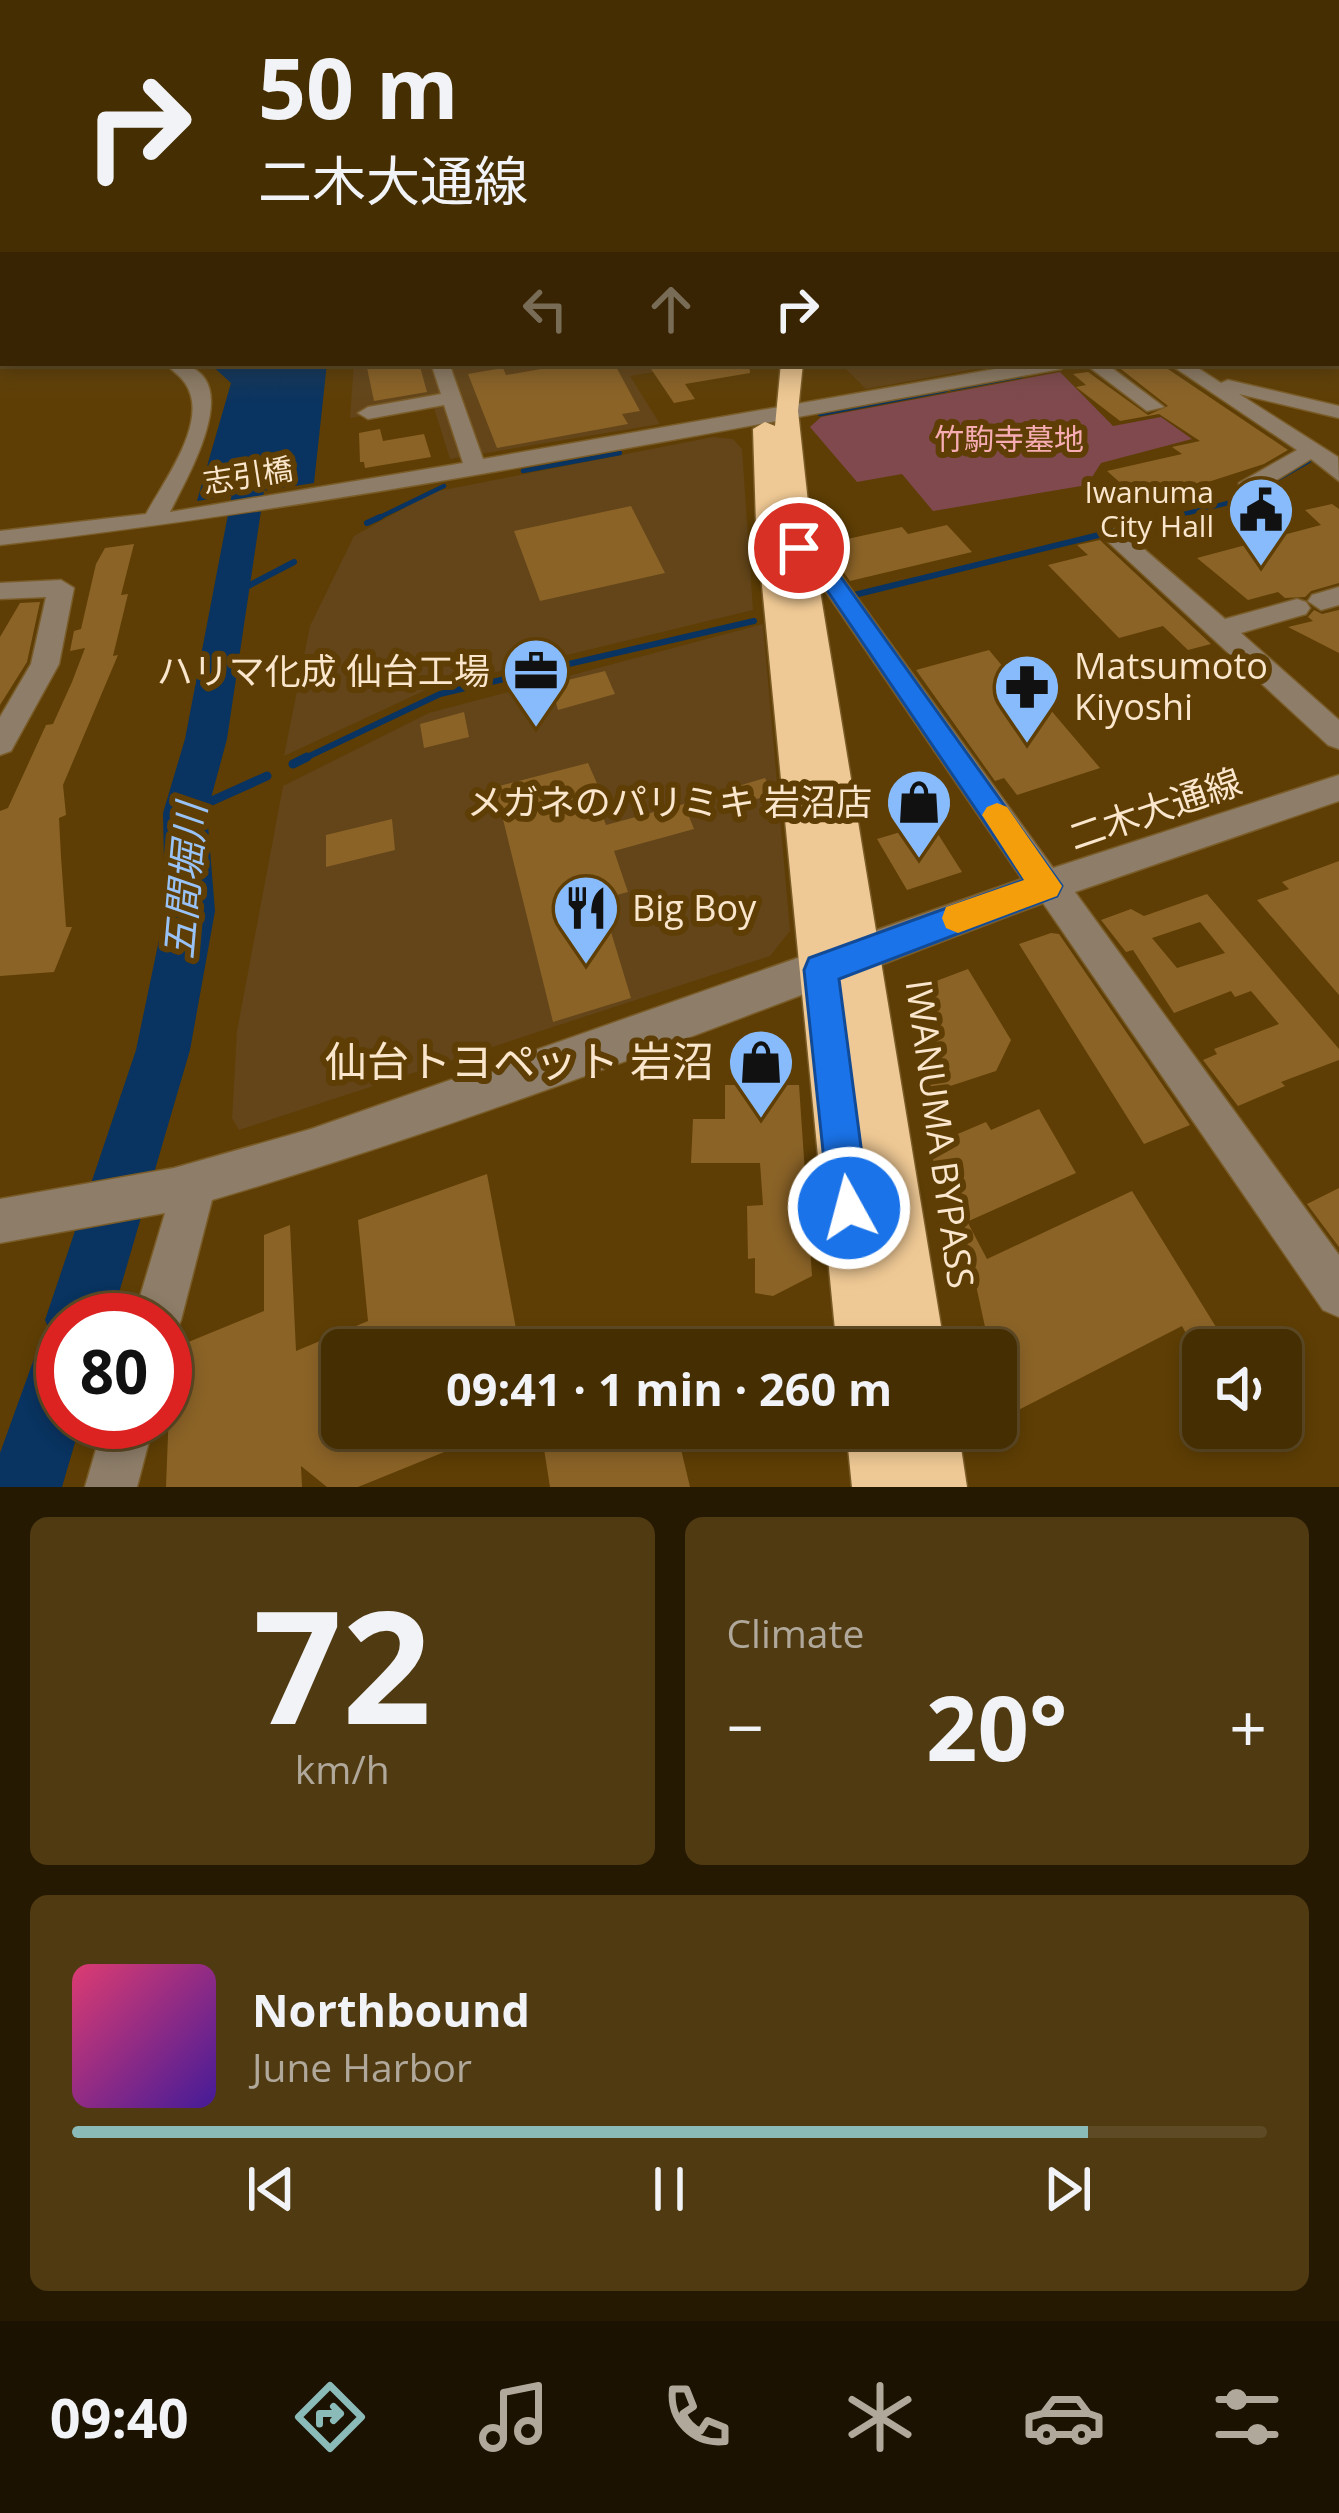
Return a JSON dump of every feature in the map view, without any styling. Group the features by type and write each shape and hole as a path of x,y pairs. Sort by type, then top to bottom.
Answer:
{"highway":[{"name":"IWANUMA BYPASS","path":"772,366 770,524 864,1329"},
{"name":"IWANUMA BYPASS","path":"791,366 775,413 860,952 913,1329"},
{"path":"878,1449 883,1487"},
{"path":"931,1449 936,1487"}],"street":[{"path":"165,519 202,421 205,397 199,380 178,366"},
{"path":"441,366 475,466"},
{"name":"志引橋","path":"0,538 329,493 1044,366"},
{"path":"1097,366 1154,407"},
{"path":"1182,366 1330,461"},
{"path":"1208,382 1339,412"},
{"path":"368,412 452,398"},
{"path":"1247,488 1330,461"},
{"path":"1115,536 1339,737"},
{"path":"799,548 812,553 1339,1294"},
{"path":"0,591 61,588 45,664 0,743"},
{"path":"1220,630 1319,602"},
{"name":"二木大通線","path":"0,1222 184,1187 442,1106 860,952 1339,788"},
{"path":"163,1293 184,1187"},
{"path":"111,1487 122,1449"}],"shaded area":[{"path":"354,366 672,369 630,376 660,424 450,459 433,405 350,418"},
{"path":"843,366 992,366 866,389"},
{"path":"713,437 733,439 742,449 753,610 430,688 284,756 310,626 354,536 433,492"},
{"path":"763,624 790,931 770,956 239,1130 232,1118 237,1031 283,786 429,713"}],"green space":[{"name":"竹駒寺墓地","path":"1060,372 1113,426 1161,417 1192,439 1101,463 1087,485 933,511 902,474 857,482 810,427 821,417"}],"water":[{"path":"212,366 327,366 314,483 197,501 231,383"}],"building":[{"path":"367,366 420,366 427,392 374,401"},
{"path":"616,366 640,411 622,414 628,424 497,448 468,374 503,368 506,375 547,368"},
{"path":"649,366 749,366 750,373 685,384 695,399 674,403"},
{"path":"1117,366 1165,366 1288,450 1264,464 1205,483 1213,489 1158,502 1147,492 1134,495 1107,471 1182,454 1172,447 1200,441 1159,414 1120,421 1076,387 1086,385 1073,374 1088,372 1148,415 1168,406"},
{"path":"380,429 383,441 424,434 431,457 365,468 360,462 359,433"},
{"path":"1332,504 1339,509 1339,583 1305,597 1285,598 1278,592 1248,600 1197,558 1321,525 1305,510"},
{"path":"631,506 665,573 540,601 514,531"},
{"path":"947,525 972,552 850,581 830,553 838,541 902,527 908,534"},
{"path":"1100,540 1211,644 1188,650 1163,626 1119,638 1048,565 1088,555 1077,545"},
{"path":"134,544 121,595 128,594 113,656 118,655 63,785 66,815 59,818 61,857 66,927 72,927 54,972 0,976 0,811 8,808 46,725 53,724 72,682 85,648 70,651 74,631 81,629 96,564 105,548"},
{"path":"40,602 27,662 0,705 0,637 20,603"},
{"path":"1314,610 1322,614 1339,610 1339,653 1288,627 1313,621 1308,617"},
{"path":"989,650 1033,703 1043,701 1100,768 1017,795 1004,778 995,781 916,670"},
{"path":"605,671 615,694 558,710 551,684"},
{"path":"464,712 469,737 424,748 420,724"},
{"path":"588,763 606,825 684,804 694,829 614,851 628,892 609,897 616,919 608,922 631,998 553,1022 495,787"},
{"path":"765,778 773,794 733,806 725,790"},
{"path":"392,819 395,850 326,867 326,835"},
{"path":"931,823 962,872 907,890 877,839"},
{"path":"1339,861 1339,995 1257,900 1289,889 1282,882"},
{"path":"1207,894 1339,1049 1339,1060 1281,1082 1285,1086 1238,1106 1203,1060 1217,1054 1214,1049 1279,1024 1251,991 1235,997 1231,991 1174,1013 1133,950 1126,952 1101,920 1131,909 1144,916","holes":["1200,922 1225,953 1177,968 1152,938"]},
{"path":"1059,934 1190,1125 1144,1144 1019,944"},
{"path":"968,969 1011,1040 996,1071 932,1092 914,1012 923,986"},
{"path":"725,1085 799,1085 812,1276 773,1296 755,1293 755,1258 748,1259 747,1206 763,1205 760,1163 691,1163 693,1119 725,1119"},
{"path":"1039,1109 1076,1173 962,1224 927,1147 986,1122 991,1130"},
{"path":"487,1174 516,1329 349,1329 368,1321 358,1220"},
{"path":"1339,1188 1339,1247 1307,1204"},
{"path":"1132,1191 1216,1327 1182,1326 1017,1411 1017,1329 985,1329 963,1225 968,1223 987,1259"},
{"path":"290,1225 296,1351 321,1341 321,1449 452,1449 358,1487 327,1487 301,1466 302,1487 166,1487 167,1449 192,1449 192,1340 264,1311 264,1235"},
{"path":"544,1449 681,1449 690,1487 550,1487"}],"waterway":[{"name":"五間堀川","path":"86,1293 163,1050 190,911 185,813 206,739 269,366"},
{"path":"951,389 1021,376"},
{"path":"820,414 946,390"},
{"path":"523,471 620,453"},
{"path":"1274,481 1309,461"},
{"path":"374,520 444,486"},
{"path":"1172,517 1244,499 1261,489"},
{"path":"367,523 380,517"},
{"path":"850,596 1172,517"},
{"path":"1160,520 1172,517"},
{"path":"229,596 294,562"},
{"path":"301,760 440,694 754,621"},
{"path":"301,760 307,757"},
{"path":"293,764 301,760"},
{"path":"185,813 267,776"},
{"name":"五間堀川","path":"25,1487 37,1449"}],"slow traffic":[{"path":"958,918 1046,886 997,815"}],"place":[{"name":"Iwanuma City Hall","path":"1261,569"},
{"name":"ハリマ化成 仙台工場","path":"536,730"},
{"name":"Matsumoto Kiyoshi","path":"1027,746"},
{"name":"メガネのパリミキ 岩沼店","path":"919,861"},
{"name":"Big Boy","path":"586,967"},
{"name":"仙台トヨペット 岩沼","path":"761,1121"}],"route":[{"path":"799,548 812,553 1046,886 821,970 849,1208"}]}
